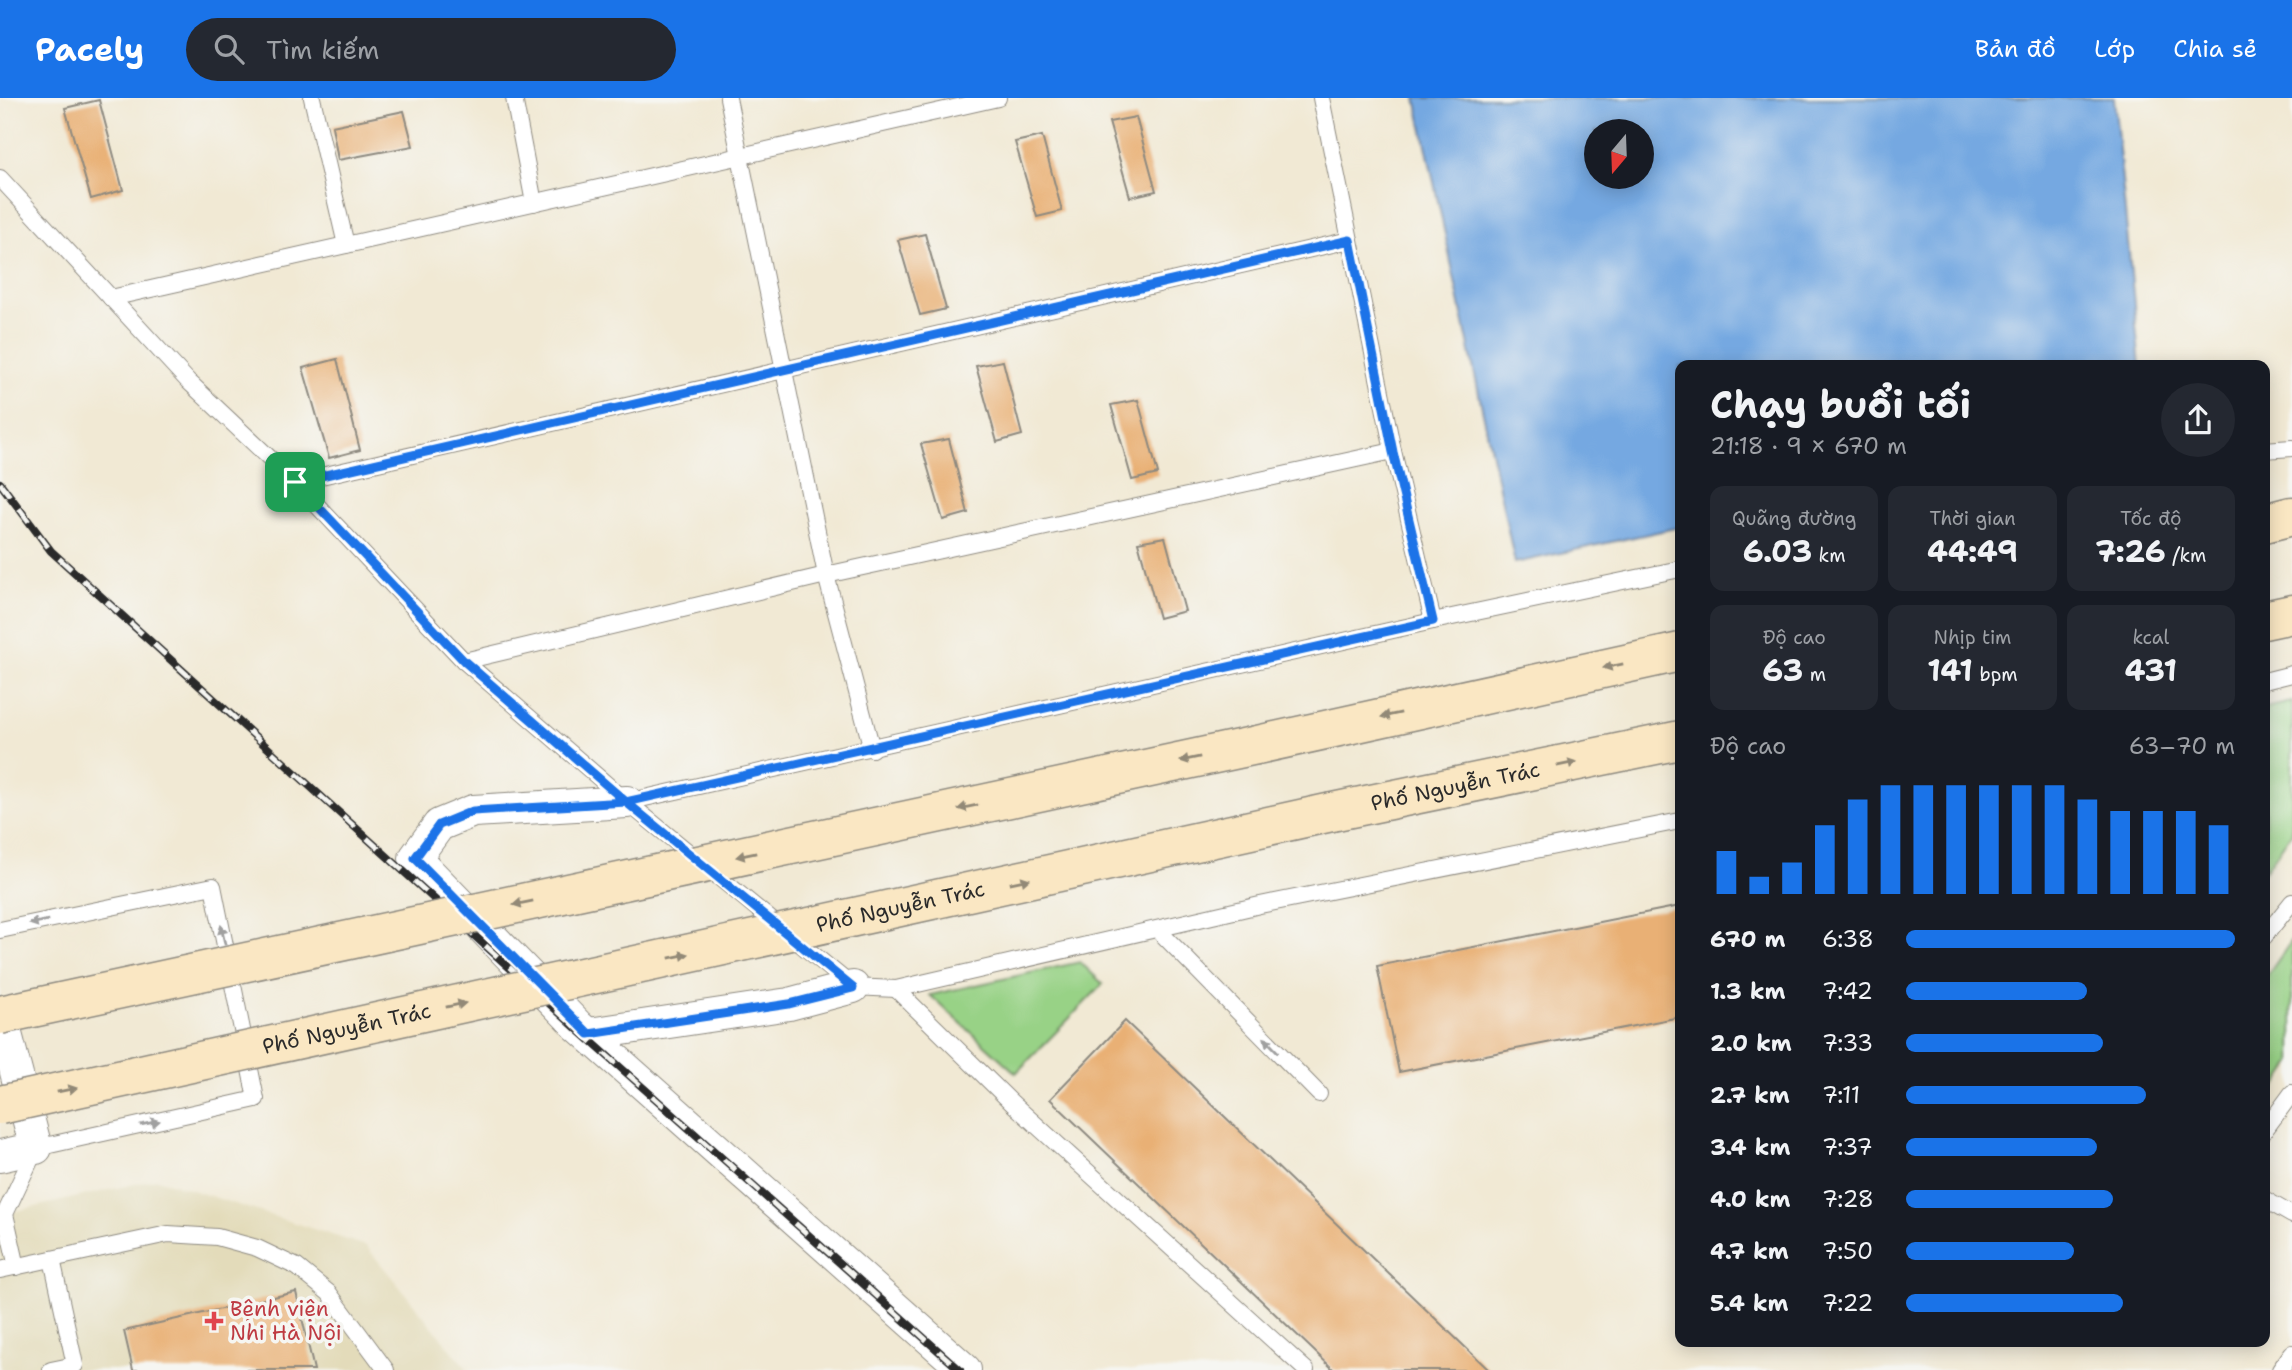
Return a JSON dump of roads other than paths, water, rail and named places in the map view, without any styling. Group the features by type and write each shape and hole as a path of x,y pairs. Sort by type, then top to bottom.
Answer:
{"main road":[{"path":"2270,522 2292,516"},
{"path":"0,1013 1675,653"},
{"name":"Phố Nguyễn Trác","path":"0,1105 1332,812 1675,741"}],"street":[{"path":"626,802 473,811 439,825 415,858 589,1034 965,1370"},
{"path":"589,1034 789,1004 853,988"},
{"path":"0,1013 36,1148 0,1156"}],"lane":[{"path":"313,98 346,246"},
{"path":"514,98 534,203"},
{"path":"728,98 826,575 872,749"},
{"path":"111,298 998,98"},
{"path":"1321,98 1393,452 1433,621"},
{"path":"0,178 187,380 295,482 464,661 626,802 853,988 896,989 1260,905 1675,822"},
{"path":"295,482 1350,240"},
{"path":"2270,450 2292,448"},
{"path":"464,661 826,575 1393,452"},
{"path":"626,802 872,749 1433,621 1675,570"},
{"path":"2270,680 2292,674"},
{"path":"0,930 213,886 256,1100 36,1148 5,1214 17,1267"},
{"path":"2270,930 2292,902"},
{"path":"1158,930 1319,1094"},
{"path":"896,989 1012,1103 1306,1370"},
{"path":"2270,1123 2292,1093"},
{"path":"2270,1202 2292,1215"},
{"path":"0,1270 168,1234 217,1237 257,1248 297,1267 329,1293 386,1370"},
{"path":"51,1370 75,1365 52,1259"},
{"path":"2280,1370 2292,1353"}],"water":[{"path":"1416,98 2114,98 2139,360 1675,360 1675,528 1515,563"}],"railway":[{"path":"0,483 51,551 575,1027 960,1370"}],"place":[{"name":"Bệnh viện Nhi Hà Nội","path":"214,1321"}]}
